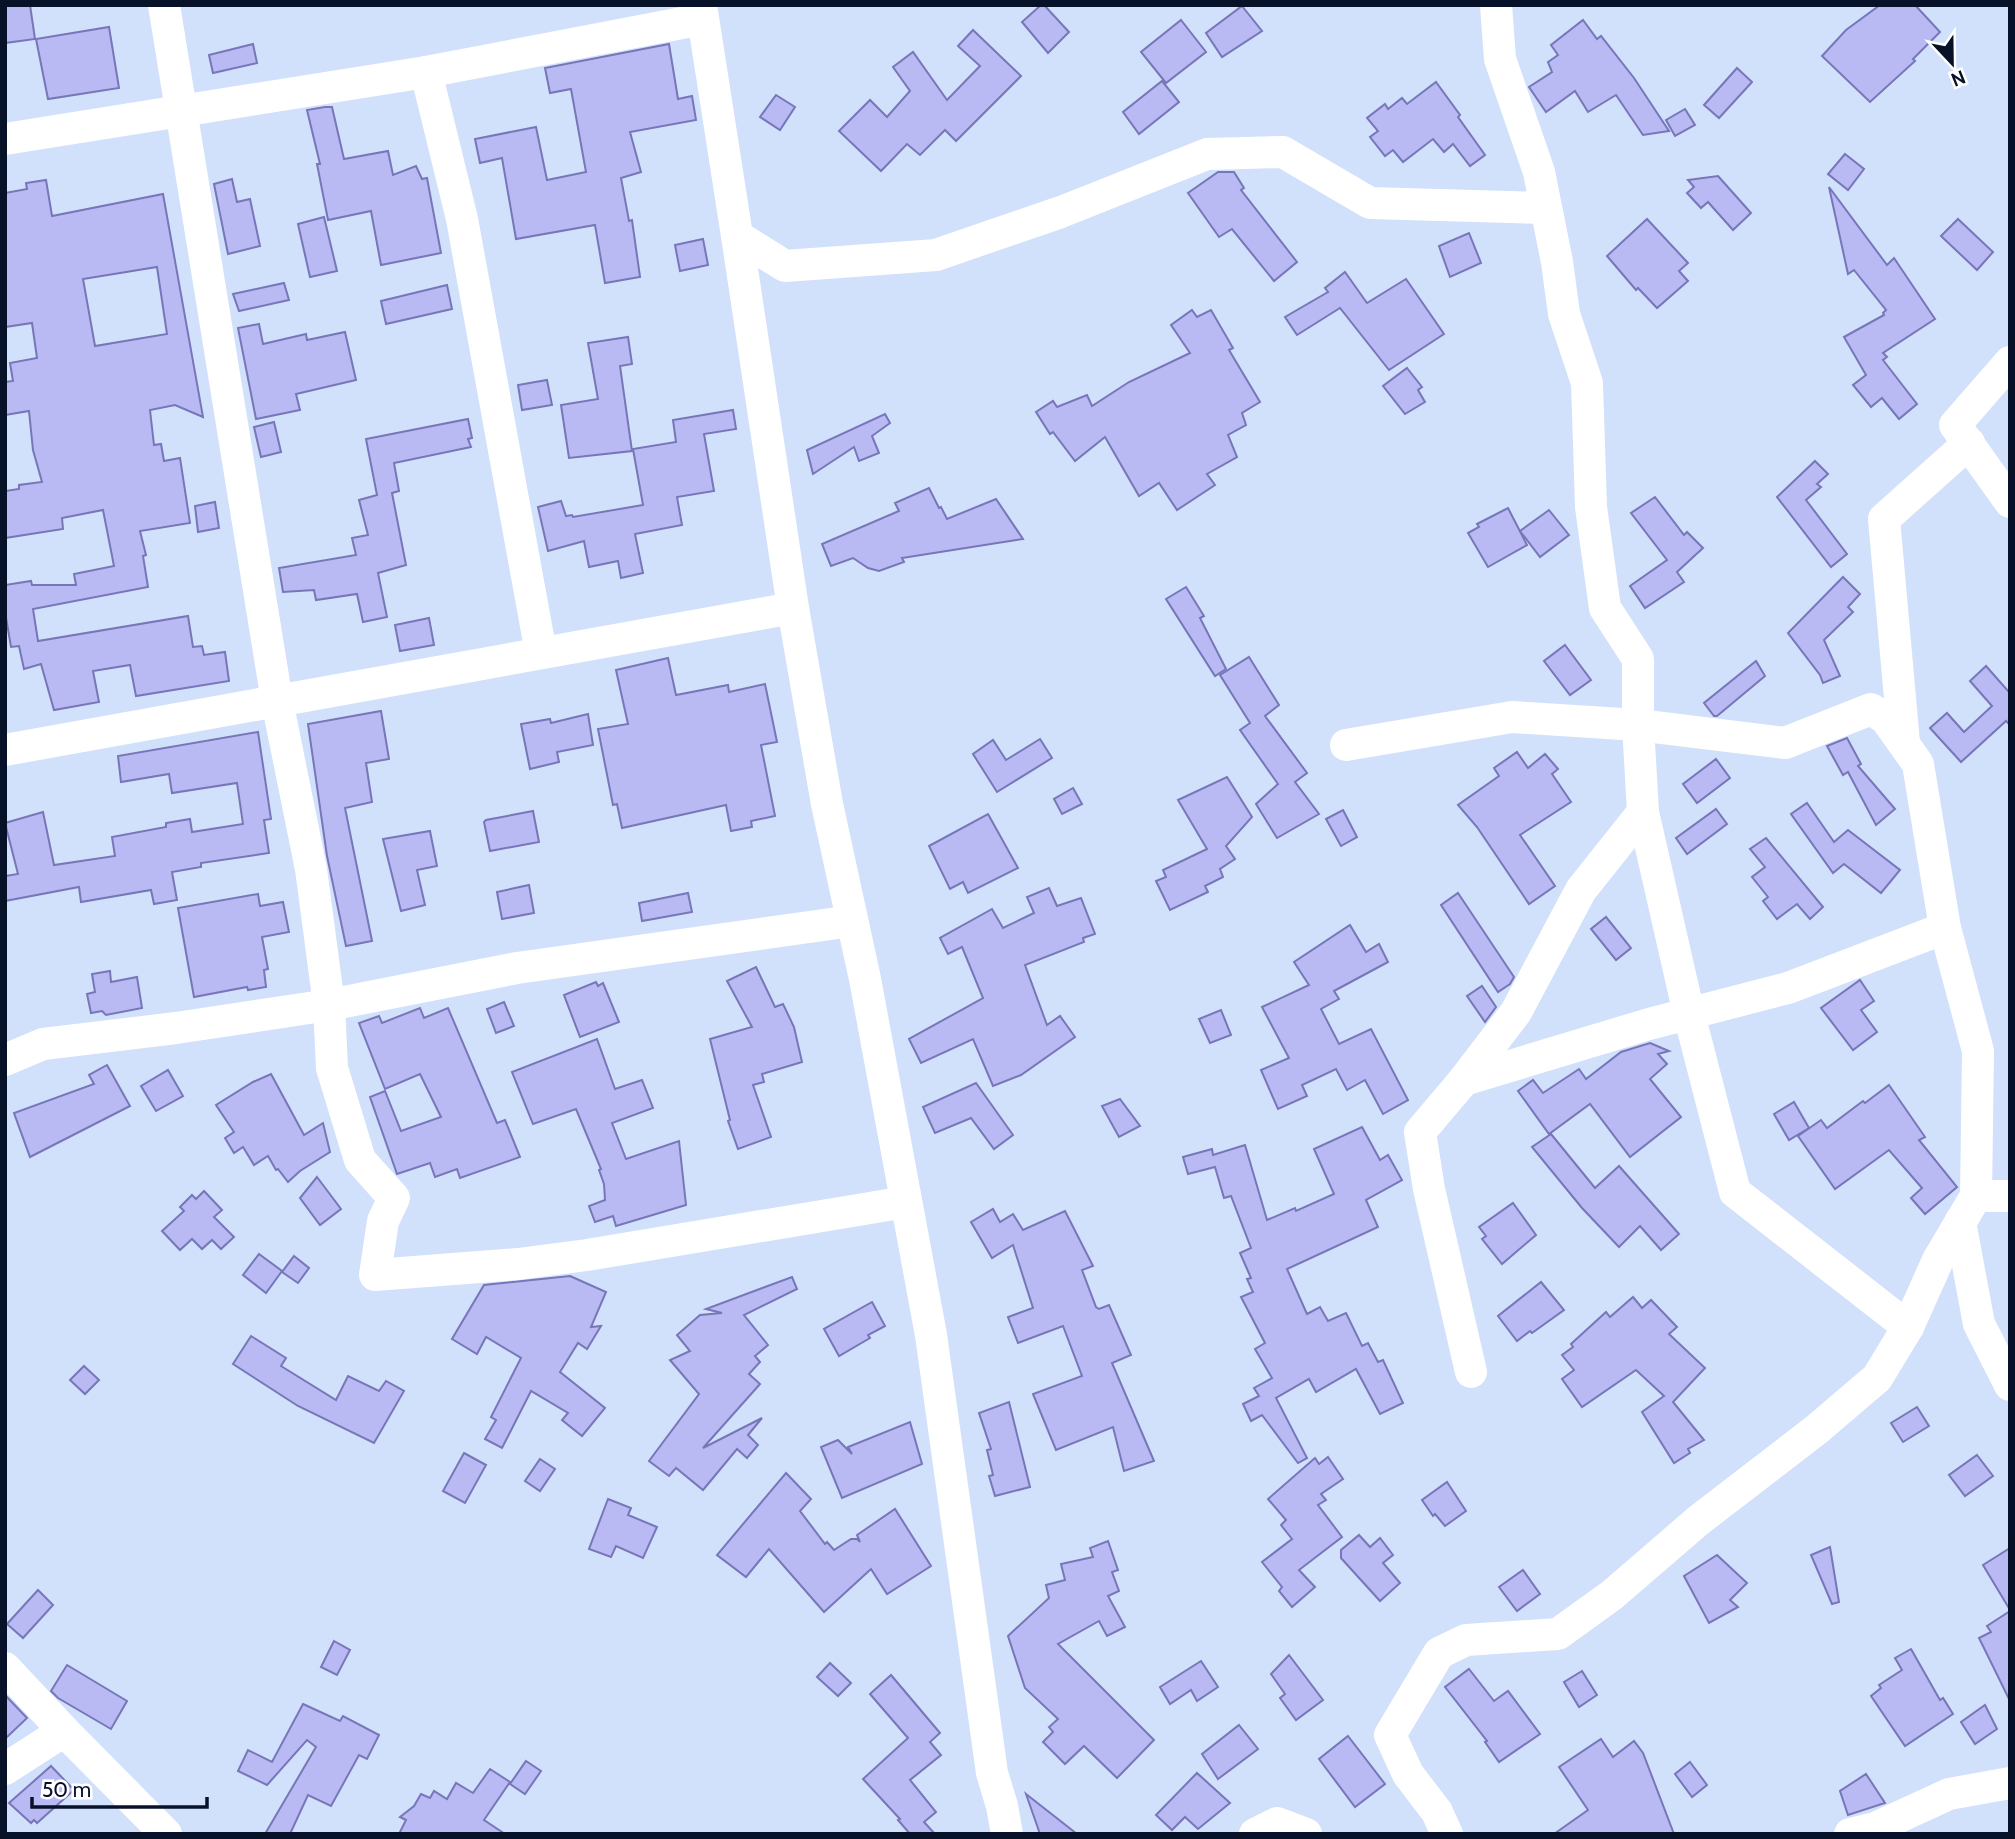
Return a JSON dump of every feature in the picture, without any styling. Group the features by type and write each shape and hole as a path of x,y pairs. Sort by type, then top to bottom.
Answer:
{"street":[{"path":"164,5 276,701 311,869 329,1005 332,1068 360,1160 394,1198 383,1222 375,1275 573,1257 906,1202"},
{"path":"1496,5 1500,58 1539,172 1557,262 1564,314 1587,383 1591,508 1605,608 1638,659 1638,725 1643,812 1689,1014 1735,1192 1908,1327"},
{"path":"5,139 426,72 702,12 793,608 827,804 865,979 931,1335 992,1773 1007,1834"},
{"path":"426,72 462,219 541,653"},
{"path":"737,236 785,266 936,255 1061,212 1207,154 1283,152 1370,203 1546,208"},
{"path":"2010,362 1955,425 2010,502"},
{"path":"1904,745 1884,519 1969,443"},
{"path":"5,750 793,608"},
{"path":"1346,745 1512,717 1638,725 1785,743 1871,709 1886,719 1918,764 1945,928 1978,1051 1968,1209 1979,1324 2010,1385"},
{"path":"1471,1372 1429,1189 1420,1132 1516,1012 1581,890 1643,812"},
{"path":"5,1060 43,1044 176,1028 329,1005 517,968 852,922"},
{"path":"1464,1080 1788,988 1945,928"},
{"path":"1447,1834 1437,1812 1408,1774 1390,1735 1439,1653 1466,1640 1558,1634 1612,1595 1699,1520 1816,1430 1877,1378 1908,1327 1938,1260 1968,1209 2010,1196"},
{"path":"5,1668 166,1834"},
{"path":"5,1769 64,1731"},
{"path":"1850,1834 1875,1828 1949,1794 2010,1783"},
{"path":"1255,1834 1277,1823 1306,1834"}],"building":[{"path":"5,5 30,5 35,39 5,43"},
{"path":"1041,5 1069,32 1048,53 1022,22"},
{"path":"1880,5 1915,5 1940,32 1913,59 1915,61 1870,102 1822,56 1846,30"},
{"path":"1242,6 1262,31 1222,57 1206,33"},
{"path":"1181,20 1206,52 1166,83 1141,52"},
{"path":"1583,20 1597,39 1601,36 1634,78 1669,131 1643,135 1616,95 1588,112 1575,91 1546,112 1529,87 1552,72 1548,62 1558,55 1551,45"},
{"path":"109,27 119,88 48,99 36,39"},
{"path":"973,30 1021,76 956,141 945,130 920,155 907,144 881,171 839,131 870,100 887,117 910,91 893,67 913,52 947,100 980,66 958,46"},
{"path":"253,44 257,63 213,73 209,55"},
{"path":"669,44 678,99 692,96 696,120 630,132 641,172 621,178 629,221 632,220 640,277 605,283 595,225 516,239 502,158 480,163 475,139 536,127 547,180 586,172 571,89 550,93 545,68"},
{"path":"1737,68 1752,82 1719,118 1704,105"},
{"path":"1162,81 1179,102 1139,134 1123,112"},
{"path":"1436,82 1485,155 1470,166 1453,144 1444,152 1433,139 1403,162 1393,150 1385,156 1370,137 1378,131 1367,118 1385,104 1388,109 1402,98 1407,104"},
{"path":"776,95 795,107 780,130 760,117"},
{"path":"332,107 344,159 388,151 393,175 416,166 422,179 427,178 441,253 381,265 371,211 328,220 317,164 320,164 307,110"},
{"path":"1685,109 1695,125 1675,136 1666,120"},
{"path":"1845,154 1864,169 1848,190 1828,174"},
{"path":"1218,172 1234,172 1244,188 1241,190 1297,262 1274,281 1232,229 1219,237 1188,193"},
{"path":"1718,176 1751,213 1733,230 1708,202 1701,208 1687,193 1694,187 1688,180"},
{"path":"232,179 237,202 250,199 260,246 228,254 214,184"},
{"path":"46,180 52,216 163,194 203,417 175,405 150,410 154,445 161,444 164,461 180,458 190,523 140,531 146,555 143,556 148,587 33,609 38,641 188,616 193,647 202,646 204,655 225,652 229,681 136,696 130,665 93,671 99,702 54,710 41,664 24,669 19,646 11,647 5,612 5,585 31,581 32,585 76,585 74,574 114,566 103,510 62,518 63,529 5,538 5,491 19,489 19,485 42,482 33,450 29,411 5,415 5,382 13,381 10,363 37,358 32,323 5,327 5,193 27,189 26,183","holes":["157,267 167,334 95,346 83,279"]},
{"path":"1829,187 1887,265 1894,258 1935,319 1883,353 1887,357 1883,360 1917,404 1899,419 1882,398 1871,407 1853,385 1866,375 1844,337 1884,315 1886,310 1854,270 1848,274"},
{"path":"324,217 337,271 310,277 298,224"},
{"path":"1647,219 1688,263 1679,271 1688,281 1657,308 1638,288 1636,290 1607,256"},
{"path":"1958,219 1993,252 1977,270 1941,236"},
{"path":"1469,233 1481,263 1450,277 1439,246"},
{"path":"703,239 708,265 680,271 675,245"},
{"path":"1345,272 1367,303 1406,279 1444,334 1389,370 1340,308 1297,335 1285,317 1328,292 1325,288"},
{"path":"284,283 289,300 239,311 233,294"},
{"path":"447,285 452,309 386,324 381,301"},
{"path":"1192,310 1197,317 1211,310 1233,348 1229,350 1260,402 1242,413 1246,425 1228,435 1237,457 1207,474 1215,485 1177,510 1159,483 1139,496 1105,437 1075,461 1053,432 1050,434 1036,412 1053,401 1057,407 1087,395 1092,406 1129,382 1190,353 1171,325"},
{"path":"259,324 263,344 306,334 307,340 345,332 356,380 296,394 300,410 256,419 238,328"},
{"path":"628,337 632,364 620,366 632,451 569,458 561,405 598,399 588,343"},
{"path":"1407,368 1422,387 1418,390 1425,402 1405,414 1383,386"},
{"path":"547,380 552,405 522,410 518,385"},
{"path":"733,410 736,429 704,434 714,491 677,497 682,525 635,534 643,573 621,578 618,561 589,567 584,541 548,551 538,507 561,501 566,516 573,517 643,505 633,449 676,442 673,420"},
{"path":"885,414 890,423 872,436 879,453 859,461 854,447 813,474 807,450"},
{"path":"468,419 472,438 468,439 471,447 394,463 399,491 392,493 406,565 378,573 387,617 363,622 357,594 316,600 314,590 283,592 279,568 356,555 352,538 368,535 359,500 377,495 366,439"},
{"path":"274,422 281,452 261,457 254,427"},
{"path":"1815,461 1828,474 1817,484 1821,487 1806,500 1847,554 1831,567 1777,497"},
{"path":"929,488 947,519 996,499 1023,539 902,558 904,562 879,571 868,568 853,558 831,566 822,544 899,511 895,503"},
{"path":"1655,497 1684,535 1687,532 1703,548 1677,572 1684,582 1645,608 1630,586 1667,560 1631,513"},
{"path":"215,502 219,528 198,532 195,506"},
{"path":"1508,508 1527,545 1488,567 1468,533 1479,527 1477,524"},
{"path":"1549,510 1569,535 1540,557 1520,531"},
{"path":"1843,577 1860,594 1848,607 1853,612 1824,640 1840,676 1823,683 1820,675 1788,633"},
{"path":"1186,587 1204,616 1200,618 1226,669 1215,676 1166,599"},
{"path":"429,618 434,645 400,651 395,625"},
{"path":"1565,645 1591,680 1570,695 1544,661"},
{"path":"1249,657 1279,705 1265,716 1307,773 1295,782 1319,814 1277,838 1256,804 1278,784 1240,730 1250,723 1220,675"},
{"path":"668,658 676,695 728,685 729,692 765,684 777,742 761,745 775,816 751,821 752,827 731,831 726,805 622,828 617,804 613,805 598,729 628,724 616,670"},
{"path":"1756,661 1765,676 1714,716 1704,703"},
{"path":"1986,666 2008,691 2010,690 2010,725 2006,721 1961,762 1930,728 1947,713 1964,732 1992,706 1970,681"},
{"path":"381,711 389,759 366,763 372,802 345,808 372,941 346,946 327,856 308,724"},
{"path":"588,714 593,745 557,752 559,762 530,769 521,724 550,719 551,723"},
{"path":"258,732 271,819 264,820 269,853 201,863 201,867 172,872 177,900 154,904 151,890 81,902 79,887 5,901 5,876 18,874 5,823 43,812 54,865 115,856 112,837 166,827 166,823 190,819 192,832 243,824 237,783 172,793 169,774 121,782 118,756"},
{"path":"1847,738 1861,764 1858,766 1895,809 1876,825 1848,772 1843,775 1827,746"},
{"path":"1040,739 1052,758 997,792 973,754 993,740 1006,760"},
{"path":"1517,752 1528,768 1545,754 1558,769 1552,774 1571,802 1520,835 1555,886 1529,904 1477,827 1458,805 1499,776 1494,768"},
{"path":"1716,759 1730,778 1697,803 1683,784"},
{"path":"1227,777 1252,817 1226,846 1235,859 1220,869 1223,877 1205,886 1208,892 1170,910 1156,881 1166,877 1163,870 1207,849 1178,800"},
{"path":"1073,788 1082,804 1062,814 1054,799"},
{"path":"1807,803 1834,842 1848,830 1900,870 1881,893 1844,864 1833,873 1791,814"},
{"path":"1716,809 1727,824 1687,854 1676,838"},
{"path":"1343,810 1357,837 1341,846 1326,819"},
{"path":"533,811 539,842 490,851 484,822 486,820"},
{"path":"988,814 1018,868 968,893 963,882 950,889 929,846"},
{"path":"430,831 437,866 417,870 425,905 401,911 383,839"},
{"path":"1766,838 1823,907 1810,919 1797,904 1777,919 1763,901 1768,897 1752,877 1765,867 1750,849"},
{"path":"529,885 534,913 502,919 497,892"},
{"path":"1049,888 1057,906 1081,898 1095,934 1083,938 1084,942 1025,965 1047,1025 1060,1016 1075,1037 1021,1075 993,1086 973,1039 921,1063 909,1039 983,998 962,947 948,954 940,938 992,909 1003,928 1034,913 1027,897"},
{"path":"688,893 692,912 642,921 639,903"},
{"path":"1458,893 1514,977 1510,984 1498,992 1441,905"},
{"path":"258,894 260,906 283,902 289,932 262,937 268,969 264,970 266,987 248,990 247,987 194,997 178,908"},
{"path":"1606,917 1631,948 1616,960 1591,929"},
{"path":"1350,925 1366,952 1379,944 1388,962 1334,991 1339,999 1321,1009 1339,1044 1371,1029 1408,1100 1383,1114 1365,1080 1347,1090 1336,1069 1302,1085 1307,1096 1278,1109 1261,1070 1289,1058 1262,1007 1309,985 1294,962"},
{"path":"756,967 775,1007 783,1004 794,1027 802,1062 762,1074 764,1082 753,1085 771,1137 738,1149 728,1121 730,1120 710,1039 752,1027 727,981"},
{"path":"110,971 111,982 137,977 142,1008 106,1015 102,1011 91,1013 87,994 95,992 92,974"},
{"path":"1860,980 1874,1001 1861,1010 1877,1032 1853,1050 1821,1008"},
{"path":"596,982 598,986 603,983 619,1022 580,1037 564,995"},
{"path":"1482,986 1496,1007 1485,1022 1467,996"},
{"path":"504,1002 514,1026 496,1033 487,1009"},
{"path":"420,1008 424,1018 448,1008 497,1123 505,1120 520,1157 460,1178 457,1169 435,1177 430,1163 397,1174 370,1097 385,1091 401,1131 441,1117 420,1074 385,1089 359,1023 379,1016 382,1023"},
{"path":"1221,1010 1231,1035 1210,1043 1199,1019"},
{"path":"597,1039 615,1089 642,1080 653,1108 612,1123 626,1159 679,1141 686,1205 616,1226 613,1216 595,1222 589,1206 605,1200 604,1184 599,1170 601,1169 576,1109 533,1124 512,1072"},
{"path":"1650,1043 1669,1051 1658,1054 1667,1064 1650,1079 1681,1117 1630,1157 1590,1104 1549,1134 1518,1091 1533,1080 1543,1093 1579,1069 1586,1079 1621,1052"},
{"path":"107,1065 130,1106 30,1157 14,1113 94,1084 89,1075"},
{"path":"168,1070 183,1096 156,1111 141,1086"},
{"path":"271,1074 304,1135 323,1123 330,1152 288,1182 278,1169 276,1170 268,1156 254,1165 243,1147 234,1153 225,1138 234,1132 216,1105"},
{"path":"976,1083 1013,1135 994,1149 971,1118 935,1133 923,1107"},
{"path":"1889,1085 1925,1137 1919,1140 1957,1187 1925,1214 1911,1198 1922,1188 1889,1150 1835,1189 1798,1136 1821,1120 1827,1128"},
{"path":"1120,1099 1140,1126 1119,1137 1102,1106"},
{"path":"1794,1102 1809,1128 1789,1140 1774,1114"},
{"path":"1362,1127 1380,1160 1388,1155 1402,1180 1366,1200 1378,1227 1287,1269 1307,1314 1320,1307 1328,1321 1346,1313 1362,1346 1368,1343 1378,1362 1383,1360 1403,1403 1380,1414 1356,1369 1316,1392 1309,1379 1276,1398 1307,1458 1298,1463 1262,1415 1251,1421 1243,1404 1259,1396 1254,1388 1272,1378 1255,1349 1265,1343 1241,1297 1253,1292 1247,1279 1251,1278 1240,1253 1251,1248 1231,1196 1224,1198 1215,1167 1188,1174 1183,1157 1212,1149 1213,1155 1245,1145 1267,1220 1295,1208 1296,1211 1334,1194 1314,1149"},
{"path":"1551,1134 1595,1188 1619,1166 1679,1234 1661,1250 1640,1226 1619,1247 1582,1208 1532,1147"},
{"path":"317,1177 341,1209 320,1225 300,1198"},
{"path":"204,1191 222,1210 214,1217 234,1237 221,1249 212,1240 202,1249 192,1239 180,1250 162,1231 184,1211 180,1207 192,1195 196,1199"},
{"path":"1513,1203 1536,1235 1502,1264 1482,1239 1486,1236 1479,1227"},
{"path":"993,1209 1000,1222 1013,1214 1023,1230 1065,1211 1093,1266 1082,1270 1096,1307 1099,1309 1109,1305 1131,1355 1112,1363 1154,1461 1124,1471 1113,1427 1056,1450 1033,1394 1082,1376 1063,1326 1018,1343 1008,1317 1033,1308 1013,1245 992,1258 971,1222"},
{"path":"259,1254 282,1271 266,1293 243,1275"},
{"path":"294,1256 309,1268 298,1283 282,1272"},
{"path":"570,1276 606,1292 591,1327 601,1326 587,1349 578,1343 560,1372 605,1408 582,1436 562,1420 568,1413 531,1391 502,1448 485,1439 496,1420 491,1417 521,1358 486,1337 477,1354 452,1339 484,1285"},
{"path":"792,1277 797,1289 744,1315 768,1345 755,1356 760,1362 749,1374 760,1384 703,1448 762,1418 748,1435 758,1445 747,1458 737,1449 703,1490 676,1468 669,1476 649,1461 699,1394 670,1360 690,1351 677,1335 700,1315 722,1313 706,1309"},
{"path":"1541,1282 1564,1310 1517,1341 1498,1316"},
{"path":"1633,1297 1642,1308 1651,1300 1677,1327 1669,1334 1705,1368 1673,1402 1704,1440 1688,1449 1690,1453 1674,1463 1642,1412 1664,1396 1636,1370 1582,1407 1562,1379 1574,1370 1562,1355 1573,1347 1571,1344 1606,1312 1610,1317"},
{"path":"872,1302 885,1326 839,1356 824,1329"},
{"path":"251,1336 286,1358 281,1366 336,1400 348,1376 379,1391 386,1381 404,1391 374,1443 298,1406 233,1364"},
{"path":"84,1366 99,1380 85,1394 70,1380"},
{"path":"1009,1402 1030,1487 995,1496 989,1476 993,1475 987,1450 991,1449 979,1413"},
{"path":"1917,1407 1929,1426 1903,1442 1891,1423"},
{"path":"910,1422 922,1464 842,1498 821,1447 838,1440 852,1454 848,1447"},
{"path":"464,1453 486,1465 465,1503 443,1491"},
{"path":"1977,1455 1993,1476 1965,1496 1949,1475"},
{"path":"1328,1457 1343,1479 1321,1494 1326,1500 1318,1505 1342,1537 1299,1570 1315,1587 1292,1607 1279,1591 1282,1587 1262,1562 1292,1539 1281,1525 1286,1520 1268,1499 1315,1458 1319,1464"},
{"path":"540,1459 555,1469 540,1491 525,1481"},
{"path":"786,1473 811,1499 800,1511 825,1544 827,1542 834,1550 851,1539 860,1542 857,1535 895,1509 931,1566 887,1594 871,1569 824,1612 769,1549 746,1577 717,1555"},
{"path":"1447,1482 1466,1511 1445,1526 1435,1514 1433,1516 1422,1500"},
{"path":"608,1499 631,1508 628,1515 657,1527 643,1558 616,1546 611,1557 589,1549"},
{"path":"1359,1535 1370,1547 1380,1538 1393,1555 1383,1563 1400,1583 1380,1601 1341,1558 1341,1550"},
{"path":"1108,1541 1118,1570 1112,1572 1119,1591 1108,1596 1125,1627 1107,1636 1099,1621 1058,1644 1154,1740 1117,1778 1084,1746 1065,1764 1043,1742 1053,1732 1049,1727 1058,1719 1025,1688 1008,1636 1049,1598 1046,1585 1065,1580 1061,1564 1093,1557 1090,1548"},
{"path":"1830,1547 1839,1602 1832,1604 1811,1555"},
{"path":"2010,1548 2010,1610 1983,1565"},
{"path":"1717,1555 1747,1583 1730,1600 1738,1607 1709,1623 1684,1576"},
{"path":"1523,1570 1540,1594 1517,1611 1499,1587"},
{"path":"38,1590 53,1605 23,1638 7,1624"},
{"path":"2010,1611 2010,1701 1979,1638 1991,1632 1987,1626"},
{"path":"334,1641 350,1650 337,1675 321,1667"},
{"path":"1911,1649 1940,1700 1943,1698 1953,1714 1905,1746 1871,1696 1881,1688 1879,1685 1902,1670 1895,1658"},
{"path":"1289,1655 1323,1700 1296,1720 1280,1698 1285,1694 1271,1674"},
{"path":"1201,1661 1218,1687 1197,1701 1191,1690 1170,1704 1160,1687"},
{"path":"830,1663 851,1683 838,1696 817,1677"},
{"path":"67,1665 127,1701 111,1729 58,1698 51,1691"},
{"path":"1469,1669 1494,1701 1508,1691 1540,1734 1499,1762 1485,1742 1487,1741 1445,1687"},
{"path":"1582,1671 1597,1695 1579,1707 1564,1682"},
{"path":"891,1675 940,1733 930,1742 941,1755 910,1780 936,1812 924,1822 935,1834 910,1834 898,1820 900,1819 863,1779 908,1738 870,1694"},
{"path":"5,1695 27,1718 5,1739"},
{"path":"303,1704 340,1721 343,1716 379,1735 367,1759 359,1755 331,1806 308,1795 290,1834 265,1834 316,1747 307,1740 267,1785 238,1771 248,1750 272,1762"},
{"path":"1985,1705 1997,1729 1975,1744 1961,1722"},
{"path":"1239,1725 1258,1749 1218,1779 1202,1754"},
{"path":"1348,1736 1385,1784 1355,1807 1319,1759"},
{"path":"1601,1739 1613,1757 1634,1741 1643,1753 1674,1834 1554,1834 1588,1810 1559,1767"},
{"path":"526,1761 541,1771 525,1794 510,1784"},
{"path":"1690,1762 1707,1785 1692,1797 1675,1774"},
{"path":"51,1766 74,1790 37,1823 34,1820 31,1823 9,1803"},
{"path":"490,1769 510,1782 484,1820 505,1834 399,1834 406,1820 400,1817 414,1806 421,1794 430,1798 434,1791 447,1799 456,1783 473,1793"},
{"path":"1197,1773 1230,1803 1198,1829 1185,1817 1172,1830 1156,1815"},
{"path":"1866,1774 1885,1803 1848,1815 1840,1791"},
{"path":"1026,1794 1077,1834 1040,1834"}]}
